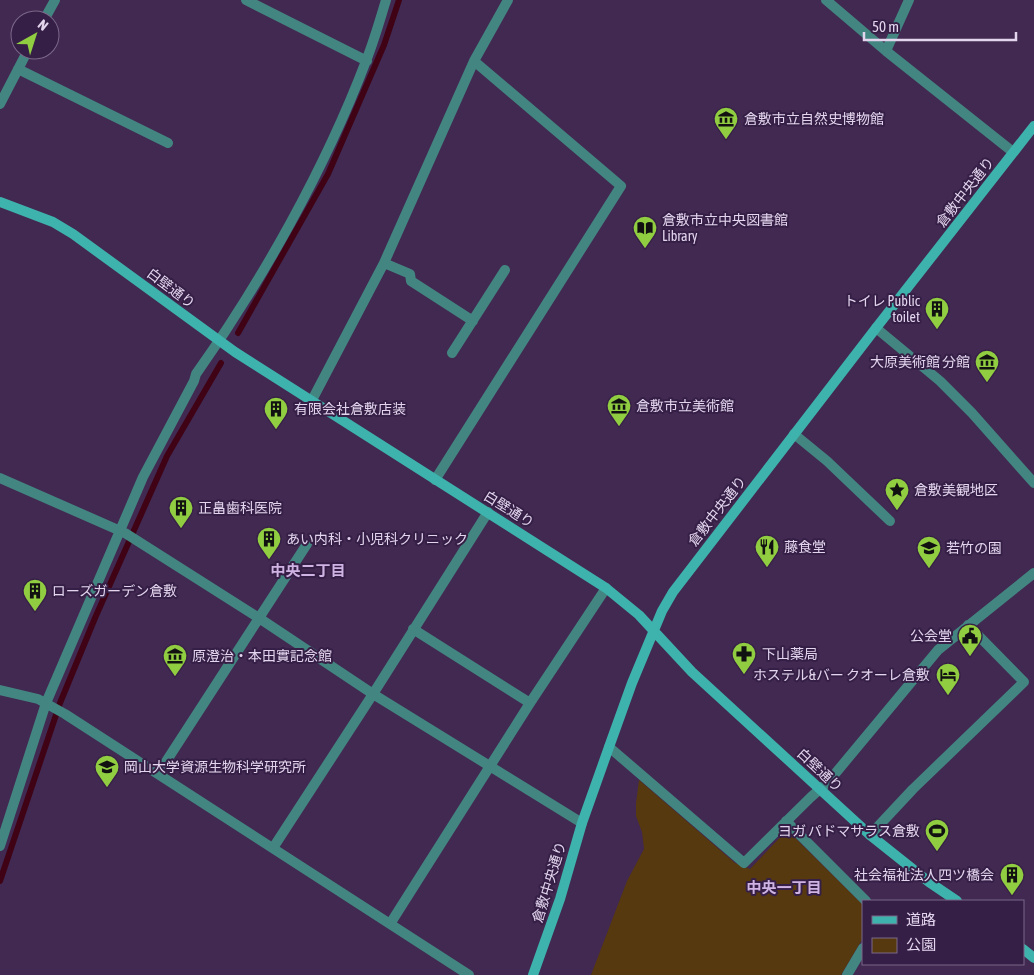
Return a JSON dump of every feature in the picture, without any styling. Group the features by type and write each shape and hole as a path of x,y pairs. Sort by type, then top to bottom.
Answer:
{"street":[{"path":"246,0 367,61"},
{"path":"0,846 49,705 143,477 196,374 254,286 306,195 367,61 386,0"},
{"path":"311,402 384,263 474,62 508,0"},
{"path":"826,0 886,51 1013,152"},
{"path":"886,51 909,0"},
{"path":"0,104 23,60"},
{"path":"435,480 620,186 474,62"},
{"path":"18,69 168,142"},
{"name":"倉敷中央通り","path":"533,975 560,899 582,823 632,683 662,611 686,573 1034,126"},
{"name":"白壁通り","path":"0,202 53,222 74,234 219,341 311,402 606,588 639,615 692,672 870,835 929,882 956,900"},
{"path":"384,263 410,274 411,281 472,321"},
{"path":"452,353 505,270"},
{"path":"876,328 940,381 972,413 1034,483"},
{"path":"794,434 827,461 890,521"},
{"path":"0,478 122,531 259,618 373,694 582,823"},
{"path":"273,848 488,512"},
{"path":"158,774 307,544"},
{"path":"609,747 744,863 829,781 938,650 1034,573"},
{"path":"390,924 606,588"},
{"path":"870,835 913,789 1024,682 968,625"},
{"path":"413,629 530,704"},
{"path":"0,690 38,699 62,712 469,975"},
{"path":"786,821 865,900"},
{"path":"847,975 862,950"},
{"path":"1024,950 1034,958"}],"green space":[{"path":"639,780 735,863 750,869 787,830 862,904 862,940 841,975 591,975 627,881 644,849 642,832 636,816"}],"waterway":[{"path":"238,333 328,174 384,45 399,0"},
{"path":"0,881 60,703 95,618 167,456 221,363"}],"place":[{"name":"倉敷市立自然史博物館","path":"726,140"},
{"name":"倉敷市立中央図書館 Library","path":"645,249"},
{"name":"トイレ Public toilet","path":"937,330"},
{"name":"大原美術館 分館","path":"987,383"},
{"name":"倉敷市立美術館","path":"619,427"},
{"name":"有限会社倉敷店装","path":"276,430"},
{"name":"倉敷美観地区","path":"897,511"},
{"name":"正畠歯科医院","path":"181,529"},
{"name":"あい内科・小児科クリニック","path":"269,560"},
{"name":"藤食堂","path":"767,568"},
{"name":"若竹の園","path":"929,569"},
{"name":"ローズガーデン倉敷","path":"35,612"},
{"name":"公会堂","path":"970,657"},
{"name":"下山薬局","path":"744,675"},
{"name":"原澄治・本田實記念館","path":"175,677"},
{"name":"ホステル&バー クオーレ倉敷","path":"948,696"},
{"name":"岡山大学資源生物科学研究所","path":"107,788"},
{"name":"ヨガ パドマサラス倉敷","path":"937,852"},
{"name":"社会福祉法人四ツ橋会","path":"1012,896"}],"district":[{"name":"中央二丁目","path":"308,571"},
{"name":"中央一丁目","path":"784,888"}]}
